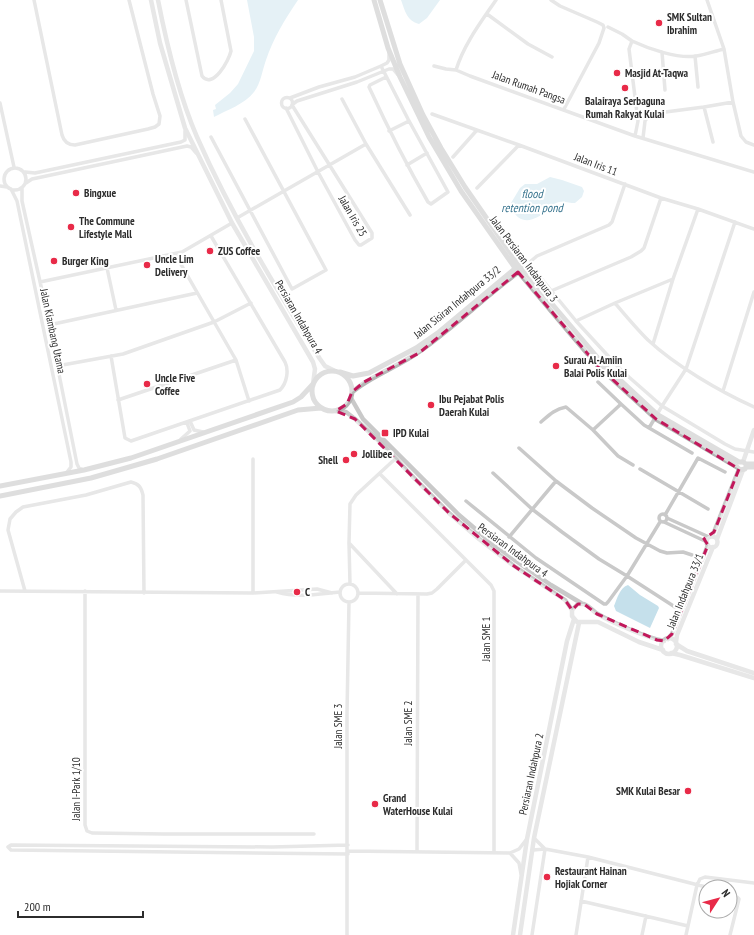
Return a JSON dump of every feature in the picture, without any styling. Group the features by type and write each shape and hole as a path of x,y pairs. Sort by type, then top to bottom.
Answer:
{"main road":[{"name":"Jalan Persiaran Indahpura 3","path":"374,0 388,48 400,77 429,137 453,178 519,268 568,331 599,367 657,417 742,466"},
{"name":"Jalan Persiaran Indahpura 3","path":"380,0 400,64 423,115 465,187 519,268"},
{"name":"Jalan Sisiran Indahpura 33/2","path":"337,372 353,376 369,373 416,348 439,332 519,268"},
{"name":"Jalan Sisiran Indahpura 33/2","path":"351,395 364,382 419,353 472,311 519,268"},
{"path":"0,486 84,470 131,458 176,443 292,402 301,397 321,373 328,371 337,372 349,380 351,395 347,404 336,411 321,408 298,410 158,459 92,478 0,496"},
{"path":"313,384 313,397 321,408"},
{"path":"742,466 754,464"},
{"path":"742,466 754,467"}],"street":[{"path":"34,0 62,135 68,144 75,145 148,129 159,124 160,116 129,0"},
{"name":"Persiaran Indahpura 4","path":"151,0 160,43 185,128 232,223 313,362 315,369 313,384"},
{"name":"Persiaran Indahpura 4","path":"158,0 166,41 191,122 197,136 237,218 282,299 325,366 337,372"},
{"path":"186,0 202,76 208,80 216,78 230,55 231,49 221,0"},
{"path":"456,70 459,60 468,43 496,0"},
{"path":"551,0 560,6 597,22 604,28 599,43 564,110"},
{"path":"707,0 724,49 733,102 741,136 746,142 754,145"},
{"path":"487,14 528,44 552,57"},
{"path":"608,27 632,41 662,52 679,56 695,56 724,49"},
{"path":"632,41 629,49 638,121 635,136"},
{"path":"388,48 389,60 387,63 355,77 319,87 290,98 286,97 282,101 282,104 286,108 290,108 297,101 357,82 391,69 400,77"},
{"path":"662,52 665,90"},
{"path":"695,56 698,87"},
{"path":"381,66 448,192 431,204 428,202 389,131 369,86 386,77"},
{"name":"Jalan Rumah Pangsa","path":"434,66 456,70 635,136 754,172"},
{"path":"290,98 293,101 293,104"},
{"path":"342,99 366,144 410,215"},
{"path":"643,138 645,121 650,114 704,108 733,102"},
{"path":"0,103 14,167"},
{"name":"Jalan Iris 25","path":"286,108 318,172 355,240 359,245 363,244 372,238 372,233 293,104"},
{"path":"704,108 713,142"},
{"name":"Jalan Iris 11","path":"432,114 661,198 698,209 754,229"},
{"path":"211,137 292,289 326,270 245,119"},
{"path":"389,131 409,121"},
{"path":"295,126 303,122"},
{"path":"7,187 2,178 6,172 14,167 20,168 25,172 35,173 181,142 185,140 185,128"},
{"path":"453,157 477,130"},
{"path":"237,218 366,144"},
{"path":"477,188 519,145"},
{"path":"0,186 17,190 22,188 32,179 187,146 191,147 200,159"},
{"path":"407,164 427,153"},
{"path":"25,172 26,183"},
{"path":"625,184 614,218 609,225 537,256 531,261 531,266 576,321 622,371 662,406 725,444 735,449 754,452"},
{"name":"Jalan Kiambang Utama","path":"22,188 22,201 77,464 84,470"},
{"name":"Jalan Kiambang Utama","path":"11,189 17,201 71,462 70,470 65,474"},
{"path":"551,291 641,252 644,248 661,198"},
{"path":"652,344 698,209"},
{"path":"649,428 686,369 735,222"},
{"path":"40,282 175,254 212,236 232,223"},
{"path":"111,356 125,438 131,441 249,401 282,388 288,371 287,366 212,236"},
{"path":"175,254 236,360 249,401"},
{"path":"107,268 116,310"},
{"path":"576,321 673,279"},
{"path":"723,391 754,292"},
{"path":"49,325 198,293"},
{"path":"57,366 123,354 214,322 251,303"},
{"path":"615,303 634,326 652,344 670,358 704,381 754,407"},
{"path":"118,400 236,360"},
{"path":"598,382 635,418 692,453"},
{"name":"Persiaran Indahpura 4","path":"351,395 364,419 459,515 493,544 516,561 581,603"},
{"path":"594,430 621,404"},
{"path":"541,422 559,408 566,407 594,430 618,456 633,465"},
{"name":"Persiaran Indahpura 4","path":"336,411 346,412 355,419 380,442 443,508 479,539 514,566 565,600 572,610"},
{"path":"189,422 195,430 209,431"},
{"path":"176,443 189,433 189,422"},
{"path":"709,542 663,514 660,516 659,519 662,522 709,542 717,544 717,539 754,430"},
{"path":"719,454 725,444"},
{"path":"519,448 556,481 614,525 660,551 683,552 692,555"},
{"path":"466,501 510,537 562,576 606,604 628,576 662,522 666,521 666,516 698,458 725,472"},
{"path":"253,459 253,593"},
{"path":"350,584 350,504 356,495 395,459"},
{"name":"Jalan Indahpura 33/1","path":"666,640 672,634 709,542 742,466"},
{"path":"640,469 708,509"},
{"path":"493,473 532,509 599,559 675,607"},
{"name":"Jalan SME 1","path":"380,474 491,586 494,592 494,852"},
{"path":"510,537 556,481"},
{"path":"24,591 8,530 10,519 16,512 23,507 86,495 131,482 137,483 142,488 143,495 144,593"},
{"path":"709,542 715,537 717,539"},
{"name":"Jalan Indahpura 33/1","path":"676,643 677,635 709,542"},
{"path":"349,543 397,594"},
{"path":"358,593 432,593 465,561"},
{"path":"350,584 357,588 358,593 355,599 349,602 342,599 340,592 343,586 350,584"},
{"path":"0,591 253,593 317,589 332,593"},
{"name":"Jalan I-Park 1/10","path":"86,591 85,825 87,830 92,833 314,834"},
{"path":"276,592 297,596 340,592"},
{"name":"Jalan SME 2","path":"417,851 418,594"},
{"name":"Jalan SME 3","path":"347,935 347,714 349,602"},
{"path":"754,673 686,651 672,639 666,640 650,638 597,614 587,605 581,603 576,605 572,610 574,619 579,622 598,622 639,642 663,650 666,653 680,655 754,678"},
{"path":"587,622 591,616 591,609"},
{"name":"Persiaran Indahpura 2","path":"514,935 527,839 567,641 574,619"},
{"name":"Persiaran Indahpura 2","path":"520,935 534,838 579,622"},
{"path":"663,650 662,644 666,640"},
{"path":"671,653 675,650 676,643"},
{"path":"534,838 545,849"},
{"path":"348,845 264,847 11,845 8,847 11,850 417,851 510,853 519,849 527,839"},
{"path":"532,935 545,849"},
{"path":"533,850 545,849 588,857 697,885"},
{"path":"510,853 518,863 522,876"},
{"path":"576,935 588,857"},
{"path":"686,935 697,885 700,879 705,877 754,883"},
{"path":"581,901 688,926"},
{"path":"642,935 646,916"},
{"path":"730,935 733,919"}],"highlighted area":[{"path":"518,272 599,367 656,419 739,469 714,532 704,539 708,545 672,634 664,641 657,640 597,614 584,604 578,604 572,610 565,600 514,566 449,513 355,419 336,411 347,404 352,392 364,382 419,353"}],"water":[{"path":"247,0 298,0 276,37 266,60 260,81 254,92 246,100 214,117 213,110 216,109 215,105 230,93 238,84 254,51 254,37"},
{"path":"401,0 440,0 427,18 419,24 415,23 409,18 405,12"},
{"name":"flood retention pond","path":"550,177 582,187 584,191 582,197 575,203 555,203 539,217 533,219 524,220 519,218 511,208 511,203 520,188 525,184 537,184"},
{"path":"628,585 640,595 658,606 659,608 650,628 616,611 614,606 618,597 623,588"}],"place":[{"name":"SMK Sultan Ibrahim","path":"659,23"},
{"name":"Masjid At-Taqwa","path":"617,73"},
{"name":"Balairaya Serbaguna Rumah Rakyat Kulai","path":"625,88"},
{"name":"Bingxue","path":"76,193"},
{"name":"The Commune Lifestyle Mall","path":"71,227"},
{"name":"ZUS Coffee","path":"210,251"},
{"name":"Burger King","path":"54,261"},
{"name":"Uncle Lim Delivery","path":"147,265"},
{"name":"Surau Al-Amiin Balai Polis Kulai","path":"556,366"},
{"name":"Uncle Five Coffee","path":"147,384"},
{"name":"Ibu Pejabat Polis Daerah Kulai","path":"431,405"},
{"name":"IPD Kulai","path":"385,433"},
{"name":"Jollibee","path":"354,454"},
{"name":"Shell","path":"346,460"},
{"name":"C","path":"297,592"},
{"name":"SMK Kulai Besar","path":"688,791"},
{"name":"Grand WaterHouse Kulai","path":"375,804"},
{"name":"Restaurant Hainan Hojiak Corner","path":"547,877"}]}
